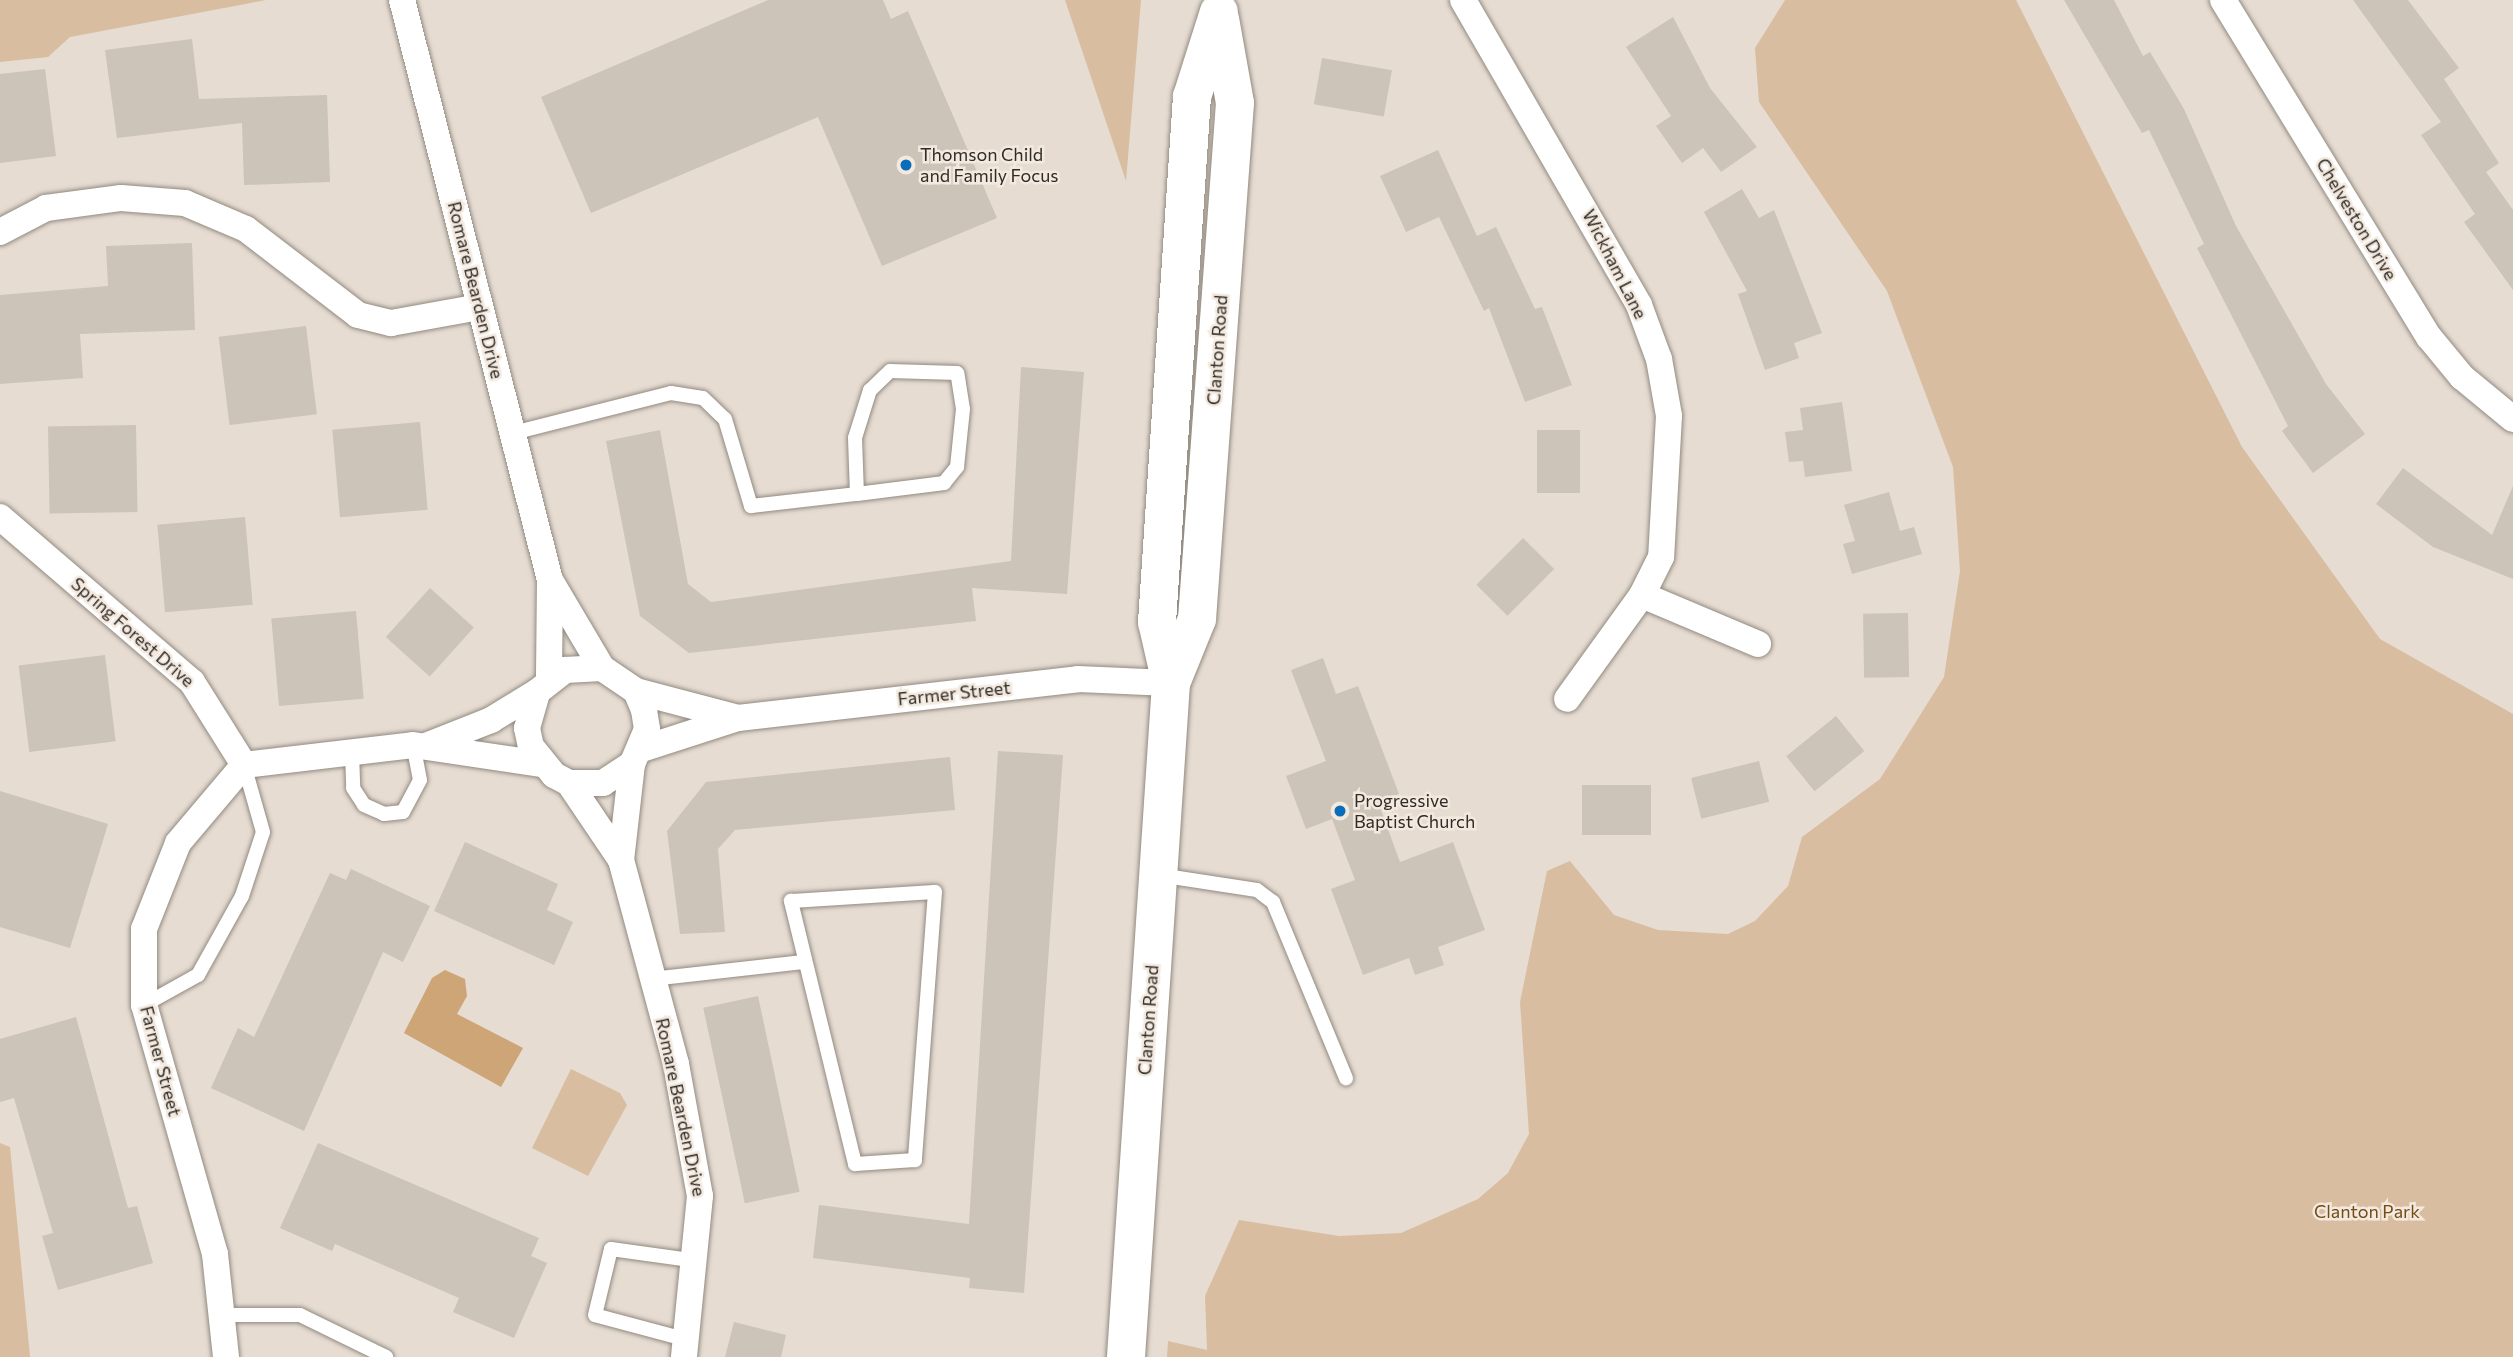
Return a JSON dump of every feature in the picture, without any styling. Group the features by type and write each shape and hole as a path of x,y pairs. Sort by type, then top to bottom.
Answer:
{"main road":[{"name":"Clanton Road","path":"1126,1357 1171,683 1197,624 1234,117 1219,6"}],"street":[{"name":"Romare Bearden Drive","path":"402,0 550,580 603,668"},
{"name":"Wickham Lane","path":"1463,0 1613,257 1659,359 1670,445 1661,557 1642,595 1567,699"},
{"name":"Chelveston Drive","path":"2223,0 2429,337 2462,377 2513,419"},
{"path":"0,232 46,208 121,198 185,203 246,229 358,315 391,323 480,307"},
{"name":"Spring Forest Drive","path":"0,517 192,682 244,765"},
{"name":"Romare Bearden Drive","path":"543,686 550,580"},
{"path":"1642,595 1758,644"},
{"path":"244,765 420,745 491,720 565,670 603,668 636,691 647,729 637,756 603,783 569,783 541,764 420,745"},
{"name":"Farmer Street","path":"637,756 738,718 1079,679 1171,683"},
{"path":"541,764 527,728 543,686"},
{"name":"Farmer Street","path":"636,691 738,718"},
{"name":"Romare Bearden Drive","path":"621,860 637,756"},
{"name":"Farmer Street","path":"226,1357 223,1315 197,1181 144,1005 141,958 152,895 197,813 244,765"},
{"name":"Romare Bearden Drive","path":"569,783 621,860 652,979 700,1196 699,1262 686,1348"}],"lane":[{"path":"513,433 671,393 692,396 725,419 751,506 857,494 944,483 957,467 963,409 957,373 890,371 870,390 855,438 857,494"},
{"path":"352,752 354,788 364,804 394,813 403,811 420,780 420,745"},
{"path":"144,1005 198,975 242,896 263,832 244,765"},
{"path":"1158,874 1257,890 1273,902 1346,1078"},
{"path":"935,892 915,1160 855,1164 803,962 791,901 935,892"},
{"path":"652,979 803,962"},
{"path":"686,1348 595,1315 611,1249 699,1262"},
{"path":"223,1315 300,1315 386,1357"}],"green space":[{"path":"0,0 266,0 70,37 48,57 0,62"},
{"path":"1065,0 1141,0 1126,181"},
{"name":"Clanton Park","path":"1785,0 2016,0 2242,447 2380,639 2513,714 2513,1357 1167,1357 1168,1341 1207,1350 1205,1296 1239,1220 1339,1236 1401,1233 1478,1199 1508,1173 1529,1134 1520,1002 1547,871 1570,861 1614,915 1658,930 1728,934 1755,921 1788,886 1802,837 1880,779 1944,677 1960,571 1953,467 1887,291 1759,102 1755,48"},
{"path":"571,1069 620,1093 627,1105 588,1176 532,1148"},
{"path":"0,1143 10,1147 30,1357 0,1357"}],"shaded area":[{"path":"445,970 465,979 467,996 457,1014 523,1048 501,1087 404,1033 432,978"}],"building":[{"name":"Thomson Child and Family Focus","path":"768,0 883,0 891,19 908,11 997,218 882,266 818,117 591,213 541,97"},
{"path":"2064,0 2114,0 2143,56 2150,52 2184,109 2236,226 2326,384 2365,434 2313,473 2282,431 2288,426 2197,248 2204,244 2149,130 2142,133"},
{"path":"2353,0 2408,0 2459,68 2444,79 2499,163 2486,172 2513,210 2513,290 2464,222 2475,214 2421,135 2441,122"},
{"path":"1673,17 1710,88 1757,147 1721,172 1703,148 1682,163 1656,126 1671,116 1626,47"},
{"path":"192,39 199,99 327,95 330,182 244,185 242,123 117,138 105,50"},
{"path":"1322,58 1392,70 1384,117 1314,104"},
{"path":"45,69 56,156 0,163 0,74"},
{"path":"1438,150 1477,236 1496,227 1535,309 1542,307 1572,385 1525,402 1489,308 1484,311 1439,217 1406,232 1380,176"},
{"path":"1742,189 1759,218 1774,210 1822,333 1794,343 1799,358 1765,370 1738,294 1747,291 1704,212"},
{"path":"192,243 195,330 80,334 83,378 0,384 0,295 108,286 106,246"},
{"path":"306,326 317,414 230,425 219,337"},
{"path":"1021,367 1084,372 1067,594 972,588 976,621 689,653 640,616 606,441 660,430 688,584 711,602 1011,561"},
{"path":"1842,402 1852,471 1805,477 1803,461 1789,462 1785,432 1803,430 1800,408"},
{"path":"420,422 428,510 340,517 332,430"},
{"path":"136,425 138,512 50,514 48,427"},
{"path":"1537,430 1580,430 1580,493 1537,493"},
{"path":"2403,468 2492,535 2513,486 2513,579 2433,547 2376,504"},
{"path":"1889,492 1900,531 1914,527 1922,554 1852,574 1843,544 1855,541 1844,505"},
{"path":"245,517 253,605 165,612 157,525"},
{"path":"1523,538 1554,569 1507,616 1476,585"},
{"path":"430,588 474,627 430,677 386,637"},
{"path":"356,611 364,699 279,706 271,618"},
{"path":"1908,613 1909,677 1864,678 1863,614"},
{"path":"105,655 116,741 29,752 19,666"},
{"name":"Progressive Baptist Church","path":"1323,658 1336,694 1358,686 1399,794 1378,802 1400,862 1453,842 1485,930 1438,947 1444,965 1415,975 1409,958 1363,975 1331,889 1355,880 1332,819 1306,829 1286,776 1326,761 1291,670"},
{"path":"1836,716 1864,751 1815,791 1786,756"},
{"path":"998,751 1063,755 1024,1293 969,1288 970,1278 813,1258 819,1205 969,1224"},
{"path":"950,757 955,810 735,830 718,849 725,932 680,934 667,831 706,782"},
{"path":"1759,761 1769,802 1701,819 1691,778"},
{"path":"1582,785 1651,785 1651,835 1582,835"},
{"path":"0,791 108,824 70,948 0,927"},
{"path":"465,842 558,884 547,910 573,922 554,965 434,911"},
{"path":"351,869 430,906 403,962 383,952 304,1131 211,1088 238,1028 254,1037 330,873 346,880"},
{"path":"758,996 800,1192 745,1203 703,1008"},
{"path":"76,1017 128,1208 137,1206 153,1263 58,1290 42,1236 53,1233 14,1098 0,1102 0,1039"},
{"path":"318,1143 539,1238 531,1256 547,1263 514,1338 453,1312 459,1298 335,1244 332,1251 280,1228"},
{"path":"734,1322 786,1335 781,1357 725,1357"}],"place":[{"name":"Thomson Child and Family Focus","path":"906,165"},
{"name":"Progressive Baptist Church","path":"1340,811"}]}
